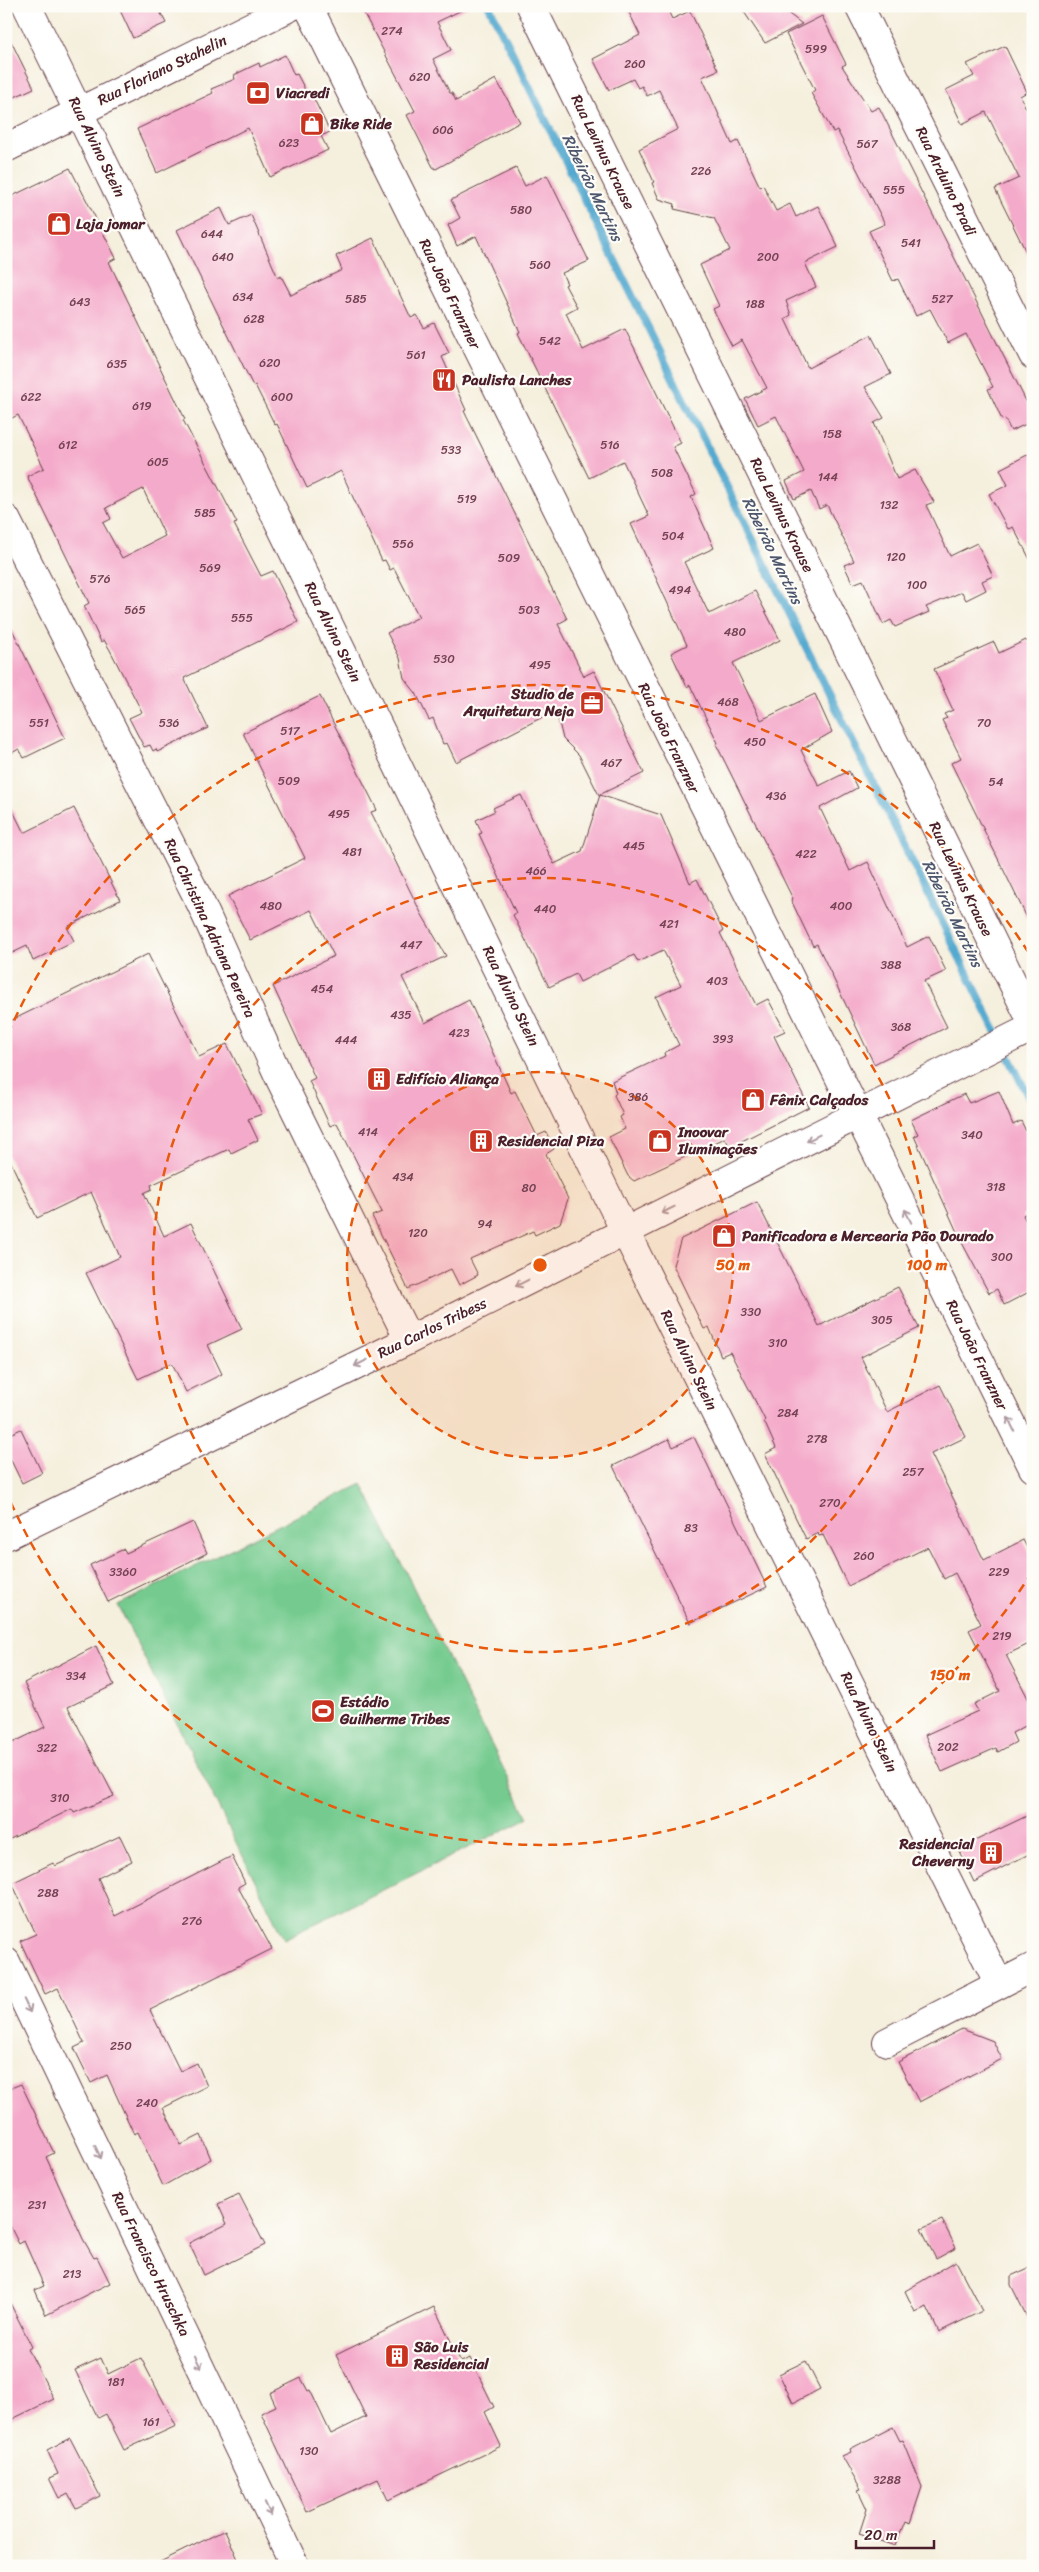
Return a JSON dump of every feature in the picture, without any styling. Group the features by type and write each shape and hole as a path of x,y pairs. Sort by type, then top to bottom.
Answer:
{"street":[{"name":"Rua Alvino Stein","path":"27,6 80,111 625,1231 999,1984"},
{"name":"Rua Floriano Stahelin","path":"6,148 292,6"},
{"name":"Rua João Franzner","path":"308,6 856,1115 1033,1468"},
{"name":"Rua Levinus Krause","path":"531,6 1027,1029"},
{"name":"Rua Arduino Pradi","path":"859,6 1033,355"},
{"name":"Rua Christina Adriana Pereira","path":"6,519 201,904 280,1080 409,1340"},
{"name":"Rua Carlos Tribess","path":"6,1536 409,1340 1027,1029"},
{"name":"Rua Francisco Hruschka","path":"6,1962 295,2566"},
{"path":"887,2042 1033,1967"}],"green space":[{"name":"Estádio Guilherme Tribes","path":"362,1484 528,1818 284,1939 118,1605"}],"building":[{"path":"118,6 157,6 166,23 133,38"},
{"path":"360,6 470,6 437,22 451,50 433,59 456,101 496,79 520,122 436,169 433,167 407,115 415,111"},
{"path":"626,6 666,6 672,19 690,11 718,70 702,77 732,144 738,141 760,187 763,185 776,211 790,204 796,217 818,206 838,247 805,263 816,287 786,301 791,315 785,319 808,368 871,335 891,374 865,387 884,418 874,423 897,479 915,470 934,502 926,505 950,556 977,543 993,576 982,581 986,590 966,600 962,592 926,607 929,612 895,627 891,620 883,624 863,580 853,584 844,565 854,561 827,505 819,509 811,491 794,499 786,481 804,472 776,416 758,425 745,399 767,388 742,340 732,346 713,309 719,306 700,265 730,250 714,218 674,209 675,204 659,199 652,183 654,182 639,149 678,129 659,90 647,96 642,86 638,88 633,79 609,90 593,59 640,35"},
{"path":"740,6 783,6 785,11 802,24 765,43"},
{"path":"822,16 846,64 842,66 871,111 879,107 1033,415 1033,421 1011,431 1005,419 1002,420 988,389 993,387 966,334 948,343 930,309 916,316 898,279 893,281 869,231 885,224 837,130 833,132 811,93 815,90 786,34"},
{"path":"6,31 34,88 6,101"},
{"path":"1005,46 1027,92 1020,96 1033,122 1033,266 995,189 1019,178 986,112 962,124 946,90 974,76 967,64"},
{"path":"285,55 294,75 297,74 310,99 313,97 330,132 321,136 328,150 270,177 248,128 157,173 137,129 213,93 211,89 235,79 234,75 259,63 260,67"},
{"path":"70,168 116,258 109,262 185,419 183,420 237,523 234,524 261,576 273,571 298,622 184,678 208,728 157,752 156,749 153,751 150,745 144,747 129,718 142,712 110,650 104,640 101,642 84,606 89,603 27,476 44,468 18,415 6,421 6,199","holes":["143,489 165,536 122,558 103,523 111,519 106,508"]},
{"path":"516,168 525,186 547,175 589,261 562,273 567,284 565,285 577,307 566,313 583,350 625,329 681,443 673,447 696,494 691,497 714,548 684,562 709,614 755,591 780,640 733,663 761,720 815,694 832,732 801,750 819,786 849,771 857,788 820,808 850,871 868,862 907,947 929,936 946,971 924,981 947,1027 874,1064 817,944 813,946 791,900 793,899 716,744 718,743 690,685 687,687 671,653 687,645 631,524 649,516 623,461 589,478 518,333 520,332 476,236 457,246 448,225 460,218 451,200"},
{"path":"221,208 229,225 251,215 278,278 281,276 291,295 342,270 336,256 373,238 411,318 417,315 424,328 434,323 449,353 442,357 466,410 464,411 567,619 558,624 584,676 594,671 644,773 599,795 579,755 563,739 556,710 456,762 447,743 443,744 433,718 429,720 416,693 404,678 400,658 387,633 419,617 394,568 390,570 385,560 382,561 341,471 307,488 277,424 275,425 255,385 253,386 177,230"},
{"path":"1033,452 1033,565 1013,527 1008,529 989,494 1008,485 1000,469"},
{"path":"6,617 65,738 24,758 19,749 6,756"},
{"path":"1033,639 1033,930 951,763 961,758 942,720 947,718 944,714 953,710 934,669 994,642 999,653 1026,640 1027,642"},
{"path":"320,696 377,810 371,812 421,913 446,956 402,977 425,1023 469,1000 511,1093 515,1091 537,1136 546,1132 554,1149 546,1154 568,1199 560,1223 535,1235 533,1231 470,1259 478,1275 459,1285 451,1269 408,1289 372,1216 382,1212 337,1123 330,1126 309,1081 315,1078 273,986 334,956 311,910 250,940 228,896 305,858 243,733"},
{"path":"521,795 554,864 582,851 600,795 661,815 690,883 697,879 723,931 720,933 756,1005 768,999 785,1031 774,1036 809,1107 730,1147 725,1138 634,1181 628,1176 609,1137 625,1129 620,1117 623,1115 614,1095 616,1093 612,1081 665,1056 664,1053 679,1045 656,997 681,985 663,950 638,962 634,955 580,982 576,974 549,987 513,915 516,913 479,834 482,833 476,820 495,811 493,808"},
{"path":"6,797 24,833 74,808 120,900 67,927 74,941 33,961 27,946 6,956"},
{"path":"148,954 199,1057 227,1044 262,1114 248,1119 258,1140 231,1153 229,1149 151,1185 152,1189 144,1193 164,1236 191,1223 242,1329 208,1345 222,1374 186,1392 172,1363 138,1379 86,1273 120,1257 91,1192 37,1218 6,1152 6,1023"},
{"path":"999,1091 1013,1125 1021,1121 1033,1145 1033,1210 1023,1215 1033,1235 1033,1290 1004,1305 997,1289 989,1293 961,1241 914,1136 918,1134 911,1120 964,1094 969,1103"},
{"path":"757,1202 819,1326 898,1287 919,1328 861,1357 887,1412 940,1385 966,1437 931,1454 984,1560 1023,1540 1033,1559 1033,1642 1006,1655 1033,1708 1033,1722 1012,1733 1016,1742 998,1752 996,1748 942,1772 925,1735 978,1711 974,1704 1000,1691 969,1630 981,1624 955,1573 944,1579 928,1547 848,1586 823,1535 819,1536 818,1533 806,1539 765,1454 776,1448 765,1420 730,1352 721,1356 709,1327 704,1329 673,1265 681,1239"},
{"path":"21,1429 42,1473 22,1483 6,1450 6,1436"},
{"path":"694,1437 767,1587 690,1623 613,1466 669,1439 673,1447"},
{"path":"193,1522 207,1553 108,1602 90,1565 124,1549 126,1553"},
{"path":"96,1646 114,1685 68,1707 114,1796 74,1813 72,1809 6,1841 6,1746 45,1727 24,1683"},
{"name":"Residencial Cheverny","path":"1033,1813 1033,1852 974,1882 958,1849"},
{"path":"120,1836 132,1861 98,1878 115,1916 232,1856 245,1883 238,1887 272,1949 150,2010 180,2071 197,2063 207,2086 163,2108 181,2145 201,2135 211,2159 163,2186 138,2132 134,2134 107,2075 91,2083 74,2048 84,2043 58,1988 45,1994 20,1941 36,1934 12,1883 53,1863 55,1866"},
{"path":"962,2029 993,2041 1002,2059 919,2102 898,2062"},
{"path":"21,2084 54,2153 46,2157 83,2239 94,2258 97,2257 110,2283 46,2315 35,2290 44,2286 24,2241 19,2244 6,2218 6,2090"},
{"path":"239,2194 265,2245 204,2275 189,2243 227,2224 218,2204"},
{"path":"942,2220 956,2248 936,2259 921,2229"},
{"path":"956,2261 982,2311 939,2332 927,2307 915,2312 905,2291"},
{"path":"1033,2266 1033,2329 1011,2285 1011,2276"},
{"path":"6,2295 32,2347 28,2349 54,2399 6,2422"},
{"path":"434,2307 461,2362 470,2358 494,2407 485,2412 501,2446 388,2500 378,2479 307,2512 261,2413 276,2406 270,2393 301,2378 308,2391 310,2390 331,2434 366,2417 336,2355"},
{"path":"101,2358 108,2374 141,2358 176,2426 124,2450 106,2414 98,2418 75,2370"},
{"path":"806,2361 820,2389 793,2403 779,2374"},
{"path":"893,2427 900,2441 903,2440 922,2487 910,2523 905,2521 895,2546 859,2534 867,2509 858,2490 861,2489 842,2456 851,2452 850,2449"},
{"path":"70,2438 100,2496 76,2508 68,2493 59,2498 49,2478 58,2474 47,2450"},
{"path":"225,2530 241,2566 152,2566"}],"waterway":[{"name":"Ribeirão Martins","path":"489,6 1033,1106"}],"place":[{"name":"Viacredi","path":"258,93"},
{"name":"Bike Ride","path":"312,124"},
{"name":"Loja jomar","path":"59,224"},
{"name":"Paulista Lanches","path":"444,380"},
{"name":"Studio de Arquitetura Neja","path":"592,703"},
{"name":"Edifício Aliança","path":"379,1079"},
{"name":"Fênix Calçados","path":"753,1100"},
{"name":"Residencial Piza","path":"481,1141"},
{"name":"Inoovar Iluminações","path":"660,1141"},
{"name":"Panificadora e Mercearia Pão Dourado","path":"724,1236"},
{"name":"Estádio Guilherme Tribes","path":"323,1711"},
{"name":"Residencial Cheverny","path":"991,1853"},
{"name":"São Luis Residencial","path":"397,2356"}]}
